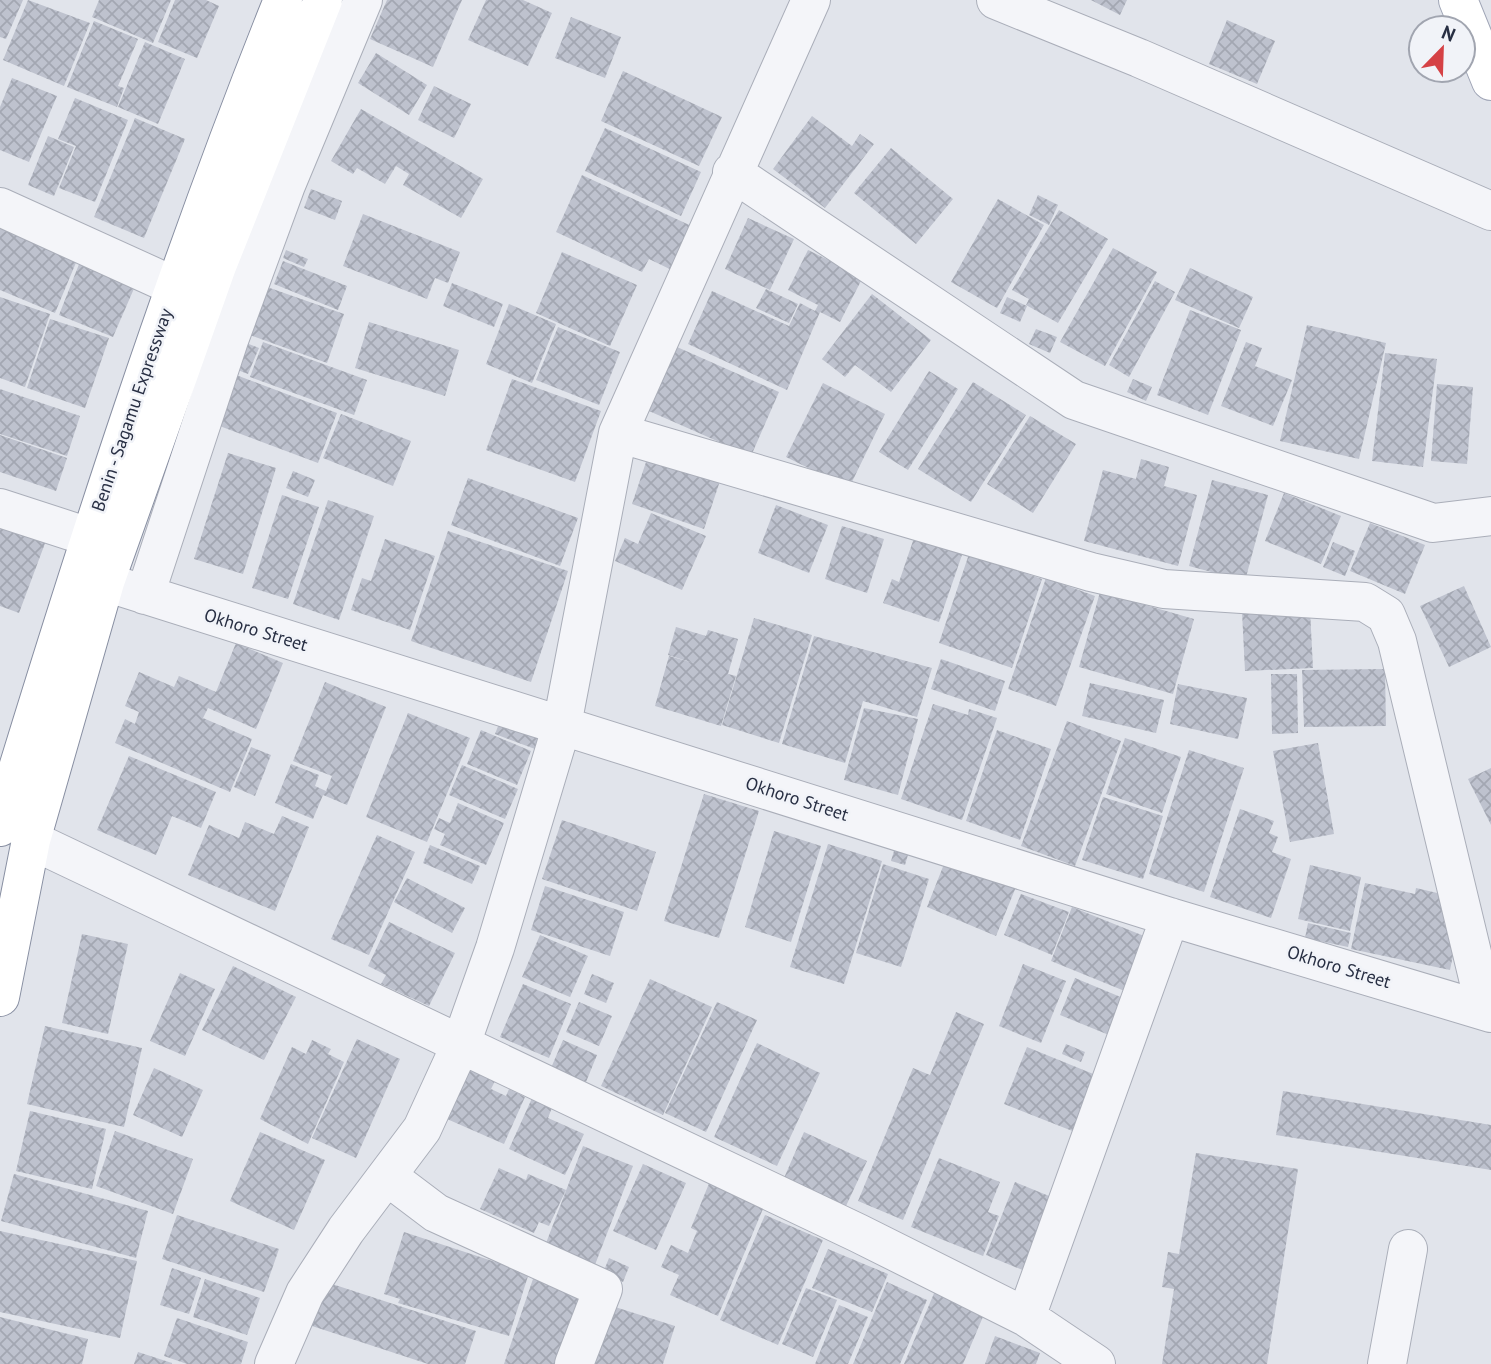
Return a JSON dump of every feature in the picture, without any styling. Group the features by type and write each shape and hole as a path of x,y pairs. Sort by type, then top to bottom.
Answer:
{"main road":[{"name":"Benin - Sagamu Expressway","path":"16,833 89,537 221,155 283,0"},
{"path":"0,997 16,833 217,266 323,0"},
{"path":"1458,0 1491,81"}],"street":[{"path":"145,595 229,340 286,185 363,0"},
{"path":"274,1364 305,1293 422,1129 461,1044 495,948 562,725 618,433 811,0"},
{"path":"996,0 1139,58 1491,211"},
{"path":"732,173 1074,400 1433,523 1491,516"},
{"path":"0,207 174,286"},
{"path":"618,433 1091,572 1164,589 1365,602 1386,615 1397,641 1488,1012"},
{"path":"0,508 89,537"},
{"name":"Okhoro Street","path":"105,582 1170,917 1488,1012"},
{"path":"16,833 1026,1317 1096,1364"},
{"path":"1026,1317 1170,917"},
{"path":"387,1176 436,1213 603,1289 574,1364"},
{"path":"1387,1364 1408,1249"}],"building":[{"path":"0,0 23,0 6,39 0,37"},
{"path":"28,0 90,23 64,86 3,60"},
{"path":"99,0 171,0 153,43 92,17"},
{"path":"175,0 206,0 219,6 197,58 158,42"},
{"path":"387,0 462,0 433,67 370,39"},
{"path":"486,0 523,0 552,13 528,66 468,40"},
{"path":"1091,0 1127,0 1120,15"},
{"path":"571,17 621,37 605,78 555,58"},
{"path":"1227,20 1275,41 1257,84 1209,64"},
{"path":"94,21 138,39 118,86 124,88 117,107 67,87"},
{"path":"145,42 185,59 158,124 118,107"},
{"path":"376,53 427,85 409,115 358,83"},
{"path":"623,71 722,117 699,166 601,121"},
{"path":"12,78 57,96 29,162 0,150 0,107"},
{"path":"434,86 471,104 454,138 418,120"},
{"path":"75,98 128,120 95,202 59,188 76,146 58,139"},
{"path":"361,109 483,179 461,218 403,185 409,174 396,166 385,184 357,168 353,174 331,161"},
{"path":"812,116 852,146 860,134 874,144 825,208 773,169"},
{"path":"135,118 185,139 144,238 94,217"},
{"path":"605,128 701,172 681,216 585,171"},
{"path":"48,136 74,147 54,196 28,185"},
{"path":"891,148 953,199 916,244 854,193"},
{"path":"582,175 700,230 680,274 649,259 642,272 556,232"},
{"path":"311,189 342,201 335,220 304,208"},
{"path":"1038,195 1058,205 1049,225 1029,215"},
{"path":"998,199 1044,225 997,308 951,282"},
{"path":"1059,210 1108,239 1058,323 1026,305 1029,299 1012,290"},
{"path":"363,214 460,252 448,283 435,278 427,299 343,266"},
{"path":"748,218 794,239 770,290 725,269"},
{"path":"0,219 80,253 55,313 0,290"},
{"path":"1113,248 1157,272 1105,366 1060,342"},
{"path":"286,250 308,259 304,267 283,258"},
{"path":"808,250 863,277 840,322 820,312 787,390 688,344 712,291 789,326 800,303 815,311 818,305 788,290"},
{"path":"562,252 637,285 610,346 536,313"},
{"path":"83,254 139,277 113,337 59,315"},
{"path":"283,261 347,286 338,310 274,284"},
{"path":"1190,268 1253,297 1239,328 1175,300"},
{"path":"1155,281 1175,292 1129,377 1109,365"},
{"path":"452,283 503,304 494,327 443,306"},
{"path":"267,287 344,314 327,363 250,335"},
{"path":"766,289 798,304 789,323 756,308"},
{"path":"872,294 931,340 891,392 855,365 845,377 822,359"},
{"path":"0,297 50,314 25,387 0,378"},
{"path":"1007,297 1027,306 1020,322 1000,313"},
{"path":"509,304 556,324 532,383 486,364"},
{"path":"1190,310 1241,330 1208,415 1157,395"},
{"path":"50,319 109,338 85,408 27,388"},
{"path":"369,322 459,350 445,396 355,368"},
{"path":"1307,325 1386,343 1359,459 1280,441"},
{"path":"558,327 620,352 599,405 536,380"},
{"path":"1036,329 1057,337 1050,353 1029,344"},
{"path":"263,342 367,380 354,415 250,377"},
{"path":"1246,342 1262,348 1255,366 1292,380 1273,426 1221,406"},
{"path":"246,343 259,348 248,374 235,369"},
{"path":"677,347 779,392 751,456 649,411"},
{"path":"1385,353 1437,359 1423,467 1372,461"},
{"path":"929,371 958,389 908,470 879,452"},
{"path":"236,375 337,413 318,463 217,425"},
{"path":"512,379 601,411 575,482 486,450"},
{"path":"1133,379 1152,387 1146,401 1127,392"},
{"path":"973,382 1026,415 971,502 918,469"},
{"path":"823,383 885,414 849,488 786,457"},
{"path":"1437,384 1473,387 1467,464 1431,461"},
{"path":"0,389 80,416 67,456 0,434"},
{"path":"341,414 411,441 393,486 323,458"},
{"path":"1030,416 1076,444 1033,513 987,484"},
{"path":"0,435 67,458 56,491 0,472"},
{"path":"228,453 276,468 243,574 194,559"},
{"path":"649,453 721,478 704,529 632,504"},
{"path":"1141,459 1169,467 1164,486 1197,495 1178,566 1084,541 1103,470 1136,479"},
{"path":"293,471 315,480 308,497 286,488"},
{"path":"468,478 578,518 560,566 451,525"},
{"path":"1212,480 1268,495 1245,581 1189,566"},
{"path":"1284,493 1341,516 1321,564 1265,541"},
{"path":"282,495 319,507 288,599 252,588"},
{"path":"328,500 374,516 339,620 293,604"},
{"path":"776,505 828,525 809,573 758,553"},
{"path":"651,513 706,536 682,590 615,561 625,538 638,544"},
{"path":"0,520 47,538 19,613 0,606"},
{"path":"1370,523 1425,545 1405,594 1350,571"},
{"path":"842,526 884,539 867,593 825,579"},
{"path":"448,531 568,571 531,682 411,641"},
{"path":"915,535 963,552 939,622 883,603 892,579 899,582"},
{"path":"385,539 435,556 410,630 351,610 362,578 371,581"},
{"path":"1333,542 1355,551 1345,576 1323,567"},
{"path":"969,554 1042,579 1012,668 939,643"},
{"path":"1046,578 1095,596 1056,706 1008,689"},
{"path":"1464,586 1491,647 1449,667 1420,606"},
{"path":"1100,592 1194,619 1173,694 1079,667"},
{"path":"1310,610 1313,668 1245,671 1242,612"},
{"path":"754,618 812,635 779,743 722,725"},
{"path":"676,627 706,636 708,630 738,639 728,674 736,676 721,726 655,706 669,656 697,664 668,655"},
{"path":"814,636 932,668 917,717 863,701 845,763 782,744"},
{"path":"236,643 283,663 256,729 208,708 203,718 252,739 230,792 115,743 125,719 135,724 139,712 125,706 139,672 174,687 179,676 216,692"},
{"path":"941,659 1005,681 995,711 931,689"},
{"path":"1385,669 1386,726 1304,727 1302,670"},
{"path":"1271,674 1297,674 1298,733 1272,734"},
{"path":"325,682 386,707 347,805 323,795 313,819 275,803 291,764 319,775 315,786 326,791 332,776 293,761"},
{"path":"1090,683 1164,700 1156,733 1082,716"},
{"path":"1178,684 1247,698 1238,739 1170,724"},
{"path":"933,704 968,715 969,709 997,718 962,820 901,799"},
{"path":"864,708 918,719 898,795 844,780"},
{"path":"408,713 470,738 427,842 366,817"},
{"path":"500,721 539,735 535,749 495,734"},
{"path":"1067,721 1121,741 1075,866 1021,846"},
{"path":"481,730 531,751 517,785 467,764"},
{"path":"997,730 1051,749 1020,840 966,821"},
{"path":"1125,738 1181,757 1162,813 1106,794"},
{"path":"1318,743 1334,834 1290,842 1273,751"},
{"path":"251,747 271,755 255,796 234,787"},
{"path":"1189,750 1244,768 1204,892 1149,874"},
{"path":"129,756 216,792 201,828 172,816 156,855 97,830"},
{"path":"462,765 518,789 505,819 449,795"},
{"path":"1491,768 1491,825 1468,779"},
{"path":"704,794 759,811 719,938 664,921"},
{"path":"1103,797 1163,816 1143,879 1082,860"},
{"path":"458,803 504,823 486,865 440,845 445,834 434,829 439,818 450,823"},
{"path":"1240,809 1274,821 1269,833 1278,837 1272,852 1291,859 1271,918 1210,897"},
{"path":"282,816 309,827 275,911 188,875 209,825 239,838 245,822 274,834"},
{"path":"562,820 656,852 637,911 542,879"},
{"path":"774,831 821,846 791,942 745,927"},
{"path":"377,835 415,852 369,955 331,939"},
{"path":"828,844 882,861 844,984 790,967"},
{"path":"896,844 910,848 905,865 891,861"},
{"path":"430,845 480,866 472,884 423,863"},
{"path":"946,859 1016,887 996,936 927,907"},
{"path":"883,864 929,879 901,967 856,953"},
{"path":"1310,865 1361,877 1350,931 1298,919"},
{"path":"407,878 465,908 452,933 394,902"},
{"path":"1365,883 1415,894 1416,888 1450,896 1444,924 1459,927 1450,970 1351,949"},
{"path":"545,886 624,912 610,956 531,930"},
{"path":"1021,894 1069,912 1052,955 1004,935"},
{"path":"1072,907 1154,940 1132,994 1051,961"},
{"path":"389,922 455,953 429,1006 381,984 386,975 368,966"},
{"path":"1308,923 1351,933 1348,947 1305,938"},
{"path":"82,934 128,944 108,1034 62,1023"},
{"path":"540,935 588,956 570,997 522,977"},
{"path":"1023,964 1066,981 1041,1043 999,1026"},
{"path":"233,966 296,997 264,1060 202,1030"},
{"path":"180,973 215,989 185,1056 150,1041"},
{"path":"592,974 614,983 606,1003 584,994"},
{"path":"1075,978 1123,998 1109,1035 1060,1015"},
{"path":"650,979 712,1007 663,1115 601,1086"},
{"path":"523,984 571,1004 549,1058 500,1037"},
{"path":"579,1002 612,1016 599,1046 566,1032"},
{"path":"717,1002 757,1020 706,1132 665,1113"},
{"path":"956,1012 984,1024 903,1220 858,1201 913,1068 930,1075"},
{"path":"45,1026 142,1048 124,1127 27,1104"},
{"path":"357,1039 400,1059 356,1158 312,1138"},
{"path":"312,1040 331,1049 328,1054 344,1062 308,1144 260,1119 292,1047 306,1054"},
{"path":"563,1040 597,1055 586,1082 551,1068"},
{"path":"757,1043 820,1073 777,1166 714,1137"},
{"path":"1066,1044 1085,1052 1081,1062 1062,1054"},
{"path":"1027,1047 1108,1080 1085,1136 1004,1104"},
{"path":"154,1068 203,1090 182,1137 133,1115"},
{"path":"469,1069 495,1081 491,1089 506,1096 509,1089 525,1097 504,1144 447,1119"},
{"path":"1283,1091 1491,1125 1491,1170 1276,1135"},
{"path":"533,1096 553,1105 548,1118 584,1134 565,1175 509,1149"},
{"path":"30,1111 106,1129 92,1189 16,1171"},
{"path":"115,1131 193,1159 173,1214 96,1186"},
{"path":"260,1132 325,1160 294,1230 230,1201"},
{"path":"804,1132 867,1161 846,1206 784,1178"},
{"path":"583,1146 633,1166 593,1270 543,1251"},
{"path":"1196,1153 1298,1169 1267,1364 1162,1364 1174,1289 1162,1287 1168,1252 1179,1254"},
{"path":"939,1158 1000,1182 988,1212 999,1216 983,1256 911,1227"},
{"path":"643,1164 686,1183 656,1250 613,1231"},
{"path":"499,1168 526,1180 528,1174 566,1190 549,1226 539,1222 534,1233 480,1209"},
{"path":"14,1174 148,1211 136,1258 1,1221"},
{"path":"710,1181 765,1204 718,1316 670,1295 679,1275 661,1267 671,1245 688,1253 697,1231 691,1228"},
{"path":"1015,1182 1054,1198 1025,1271 986,1255"},
{"path":"177,1215 279,1249 264,1292 162,1259"},
{"path":"765,1215 823,1240 778,1345 720,1320"},
{"path":"0,1231 137,1261 120,1338 0,1312"},
{"path":"404,1232 529,1273 509,1336 398,1303 400,1299 384,1294"},
{"path":"828,1249 888,1274 872,1312 812,1288"},
{"path":"609,1258 629,1267 623,1282 603,1273"},
{"path":"172,1268 201,1278 189,1314 160,1305"},
{"path":"535,1273 585,1290 560,1364 504,1364"},
{"path":"205,1279 260,1298 247,1335 193,1317"},
{"path":"326,1282 476,1331 465,1364 428,1364 312,1326"},
{"path":"887,1282 927,1300 900,1364 853,1364"},
{"path":"806,1288 837,1300 813,1357 782,1344"},
{"path":"935,1291 985,1312 963,1364 904,1364"},
{"path":"839,1305 868,1317 848,1364 815,1364"},
{"path":"612,1306 675,1326 663,1364 594,1364"},
{"path":"0,1317 88,1339 82,1364 0,1364"},
{"path":"177,1318 248,1342 241,1364 187,1364 164,1356"},
{"path":"995,1336 1040,1353 1036,1364 985,1364"},
{"path":"138,1352 172,1363 172,1364 134,1364"}]}
